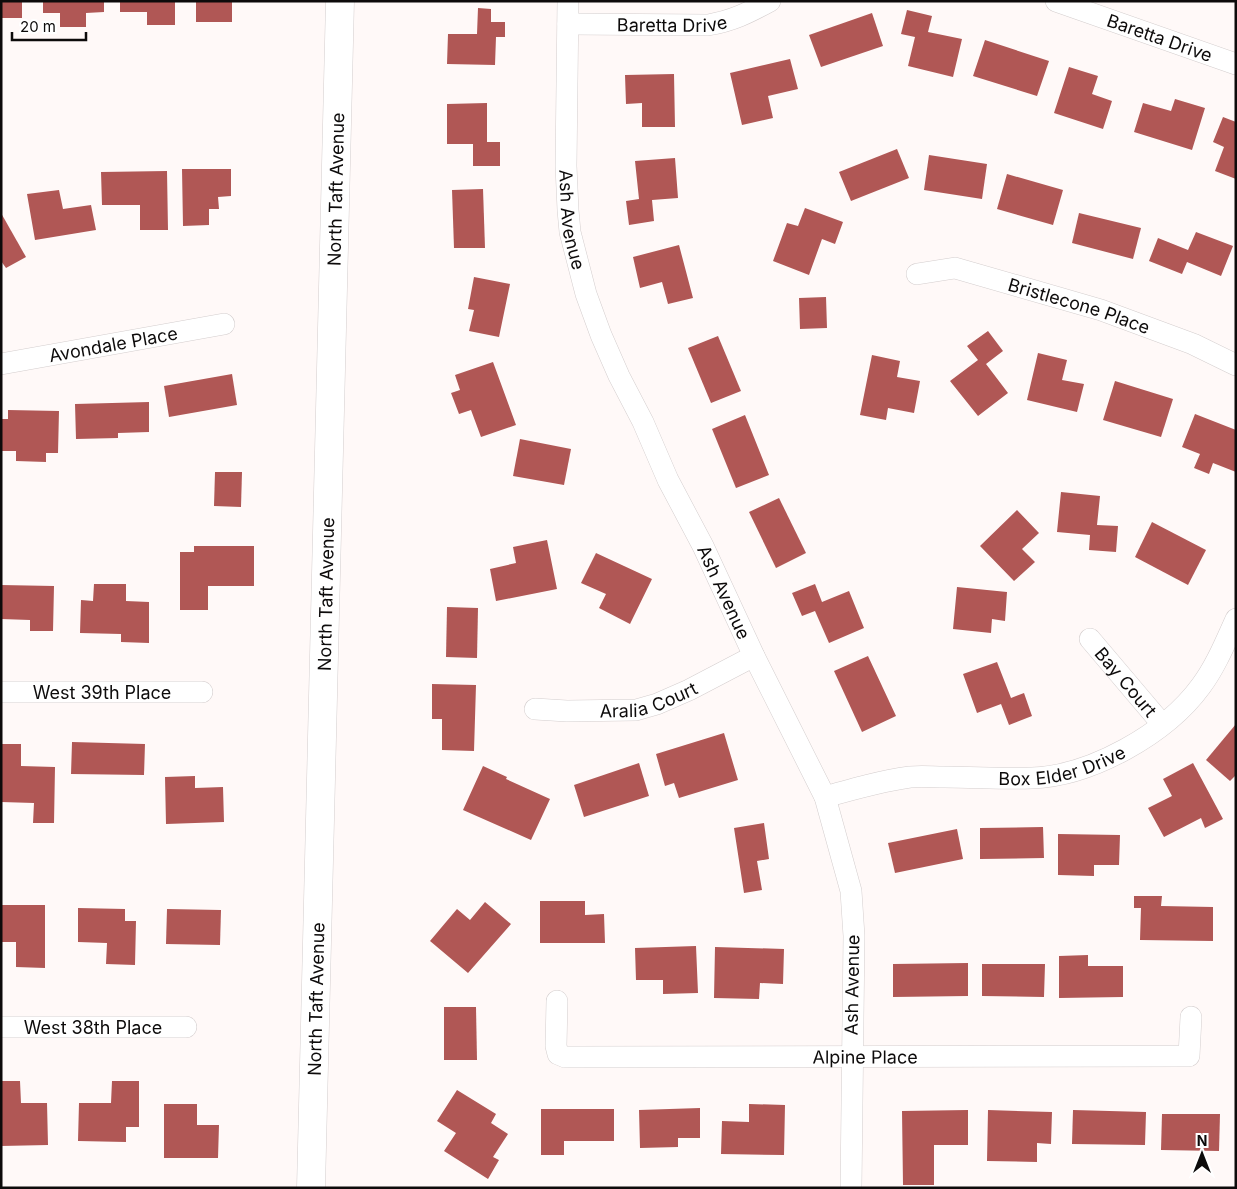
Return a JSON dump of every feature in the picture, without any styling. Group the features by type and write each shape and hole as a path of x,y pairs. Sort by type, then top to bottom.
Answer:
{"main road":[{"name":"North Taft Avenue","path":"311,1188 340,1"}],"street":[{"name":"Ash Avenue","path":"568,1 566,166 568,210 570,232 586,294 600,335 643,422 668,480 703,546 754,656 825,797 851,891 854,936 851,1056 851,1188"},
{"name":"Baretta Drive","path":"568,24 708,25 727,22 770,1"},
{"name":"Baretta Drive","path":"1056,1 1236,64"},
{"name":"Bristlecone Place","path":"917,274 955,268 1101,310 1193,344 1236,365"},
{"name":"Avondale Place","path":"1,364 224,324"},
{"name":"Box Elder Drive","path":"825,797 877,783 912,777 1033,778 1057,775 1107,759 1139,742 1193,697 1203,684 1221,652 1236,619"},
{"name":"Bay Court","path":"1090,639 1162,724"},
{"name":"Aralia Court","path":"535,709 567,712 636,710 657,704 689,690 754,656"},
{"name":"West 39th Place","path":"1,692 202,692"},
{"name":"Alpine Place","path":"557,1001 556,1046 558,1054 565,1057 1189,1056 1191,1017"},
{"name":"West 38th Place","path":"1,1027 186,1027"}],"building":[{"path":"1,1 22,1 22,18 1,18"},
{"path":"43,1 104,1 104,12 86,13 86,27 60,27 60,13 43,13"},
{"path":"120,1 175,1 175,25 147,25 147,12 120,12"},
{"path":"196,1 232,1 232,22 196,22"},
{"path":"478,8 491,9 491,22 505,22 505,37 496,37 495,65 447,64 448,34 477,34"},
{"path":"907,10 932,16 928,32 962,39 953,77 908,66 915,37 901,34"},
{"path":"872,13 883,46 821,67 809,35"},
{"path":"985,40 1049,61 1037,96 973,76"},
{"path":"790,59 798,89 768,96 773,118 742,125 730,73"},
{"path":"1069,67 1098,76 1092,94 1112,101 1103,129 1054,113"},
{"path":"674,74 675,127 642,127 642,103 626,104 625,75"},
{"path":"1175,99 1205,108 1192,150 1134,132 1143,103 1171,111"},
{"path":"487,103 487,142 500,142 500,166 473,166 473,144 447,144 447,104"},
{"path":"1223,117 1236,122 1236,179 1215,171 1224,147 1213,142"},
{"path":"897,149 909,178 851,201 839,172"},
{"path":"929,155 987,164 982,199 924,190"},
{"path":"675,158 678,198 652,200 654,221 629,225 626,201 639,199 635,161"},
{"path":"182,169 231,169 231,196 218,197 219,209 209,209 209,225 183,226"},
{"path":"167,171 168,230 140,230 140,205 102,205 101,172"},
{"path":"1007,174 1063,190 1053,225 997,209"},
{"path":"483,189 485,248 454,248 452,190"},
{"path":"59,190 63,209 91,205 96,230 35,240 27,194"},
{"path":"805,208 843,222 835,244 822,239 809,275 773,261 787,223 798,226"},
{"path":"1,213 26,257 6,268 1,261"},
{"path":"1079,213 1141,228 1133,259 1072,243"},
{"path":"1196,232 1233,246 1221,276 1187,262 1182,274 1149,261 1158,238 1188,250"},
{"path":"679,245 693,298 668,304 662,282 640,288 633,257"},
{"path":"474,277 510,284 499,337 469,331 474,310 468,309"},
{"path":"826,297 827,328 800,329 799,298"},
{"path":"988,331 1003,351 986,364 1008,393 978,416 950,381 978,360 967,346"},
{"path":"718,336 741,391 711,403 688,348"},
{"path":"1038,353 1067,360 1062,380 1084,384 1077,412 1027,400"},
{"path":"872,355 900,361 897,377 920,381 914,413 888,408 886,420 860,415"},
{"path":"493,362 516,425 481,437 471,410 459,414 451,393 460,390 455,375"},
{"path":"232,374 237,405 169,417 164,386"},
{"path":"1115,381 1173,399 1161,437 1103,420"},
{"path":"149,402 149,432 118,433 118,438 76,439 75,404"},
{"path":"8,410 59,411 58,453 46,453 46,462 16,461 16,451 1,451 1,419 8,419"},
{"path":"1195,414 1236,430 1236,472 1213,463 1209,474 1194,468 1200,454 1182,447"},
{"path":"745,415 769,475 736,488 712,429"},
{"path":"520,439 571,449 564,485 513,476"},
{"path":"215,472 242,472 241,507 214,506"},
{"path":"1061,492 1100,496 1097,525 1118,526 1116,552 1089,550 1090,535 1057,532"},
{"path":"779,498 806,553 776,568 749,512"},
{"path":"1017,510 1039,533 1022,549 1035,562 1014,581 980,546"},
{"path":"1152,522 1206,550 1188,585 1135,557"},
{"path":"547,540 557,589 496,601 490,569 516,563 513,547"},
{"path":"194,546 254,546 254,586 208,586 208,610 180,610 180,552 194,552"},
{"path":"596,553 652,579 630,624 599,608 606,594 581,583"},
{"path":"94,584 126,584 126,601 149,602 149,643 121,642 121,634 80,633 81,600 93,601"},
{"path":"815,584 822,602 849,591 864,628 829,643 815,611 802,616 792,593"},
{"path":"1,585 54,586 53,631 30,631 30,620 1,619"},
{"path":"957,587 1007,592 1005,621 992,619 991,633 953,629"},
{"path":"447,607 478,608 477,658 446,657"},
{"path":"868,656 896,716 862,732 834,671"},
{"path":"997,662 1011,698 1024,693 1032,716 1009,725 1001,704 977,713 963,674"},
{"path":"432,684 476,685 474,751 442,750 442,719 432,719"},
{"path":"1236,724 1236,775 1230,781 1206,760"},
{"path":"724,733 738,780 679,798 674,783 665,786 656,754"},
{"path":"72,742 145,744 144,775 71,774"},
{"path":"1,744 21,744 21,766 55,767 54,823 33,823 34,803 1,802"},
{"path":"639,763 649,796 584,817 574,785"},
{"path":"1193,763 1223,819 1205,828 1201,818 1164,837 1148,808 1172,796 1163,779"},
{"path":"483,766 550,799 531,840 463,810"},
{"path":"195,776 195,788 223,787 224,822 166,824 165,777"},
{"path":"764,823 769,859 757,861 762,890 744,893 734,828"},
{"path":"1043,827 1044,858 980,859 980,828"},
{"path":"957,829 963,859 895,873 888,843"},
{"path":"1058,834 1120,835 1119,865 1094,865 1094,876 1058,875"},
{"path":"1134,896 1162,896 1161,906 1213,907 1213,941 1140,940 1141,908 1134,908"},
{"path":"540,901 585,901 585,915 604,914 605,943 540,943"},
{"path":"485,902 511,924 468,973 430,941 457,909 470,920"},
{"path":"1,905 45,905 45,968 16,967 16,942 1,942"},
{"path":"78,908 125,909 125,921 136,921 135,965 106,964 107,943 78,942"},
{"path":"167,909 221,910 220,945 166,944"},
{"path":"696,946 698,993 663,994 663,980 636,980 635,948"},
{"path":"715,947 784,949 783,984 760,983 759,999 714,998"},
{"path":"1088,955 1088,966 1123,966 1123,997 1059,998 1059,956"},
{"path":"968,963 968,996 893,997 893,964"},
{"path":"982,964 1045,964 1044,997 982,996"},
{"path":"444,1007 476,1007 477,1060 444,1060"},
{"path":"1,1081 20,1081 21,1103 47,1103 48,1145 1,1146"},
{"path":"112,1081 139,1081 139,1127 126,1127 126,1142 78,1141 79,1103 111,1103"},
{"path":"457,1090 496,1114 491,1123 508,1134 493,1157 499,1160 488,1179 444,1151 456,1133 437,1121"},
{"path":"164,1104 197,1104 197,1125 219,1125 218,1158 164,1158"},
{"path":"749,1104 785,1105 784,1155 721,1154 722,1121 749,1122"},
{"path":"700,1108 700,1138 678,1138 678,1147 640,1148 639,1110"},
{"path":"541,1109 614,1109 614,1141 564,1141 564,1155 541,1155"},
{"path":"968,1110 968,1145 934,1145 934,1185 903,1185 902,1111"},
{"path":"988,1110 1052,1112 1051,1144 1037,1143 1037,1162 987,1161"},
{"path":"1073,1110 1146,1112 1145,1145 1072,1144"},
{"path":"1162,1114 1220,1114 1219,1151 1161,1150"}]}
